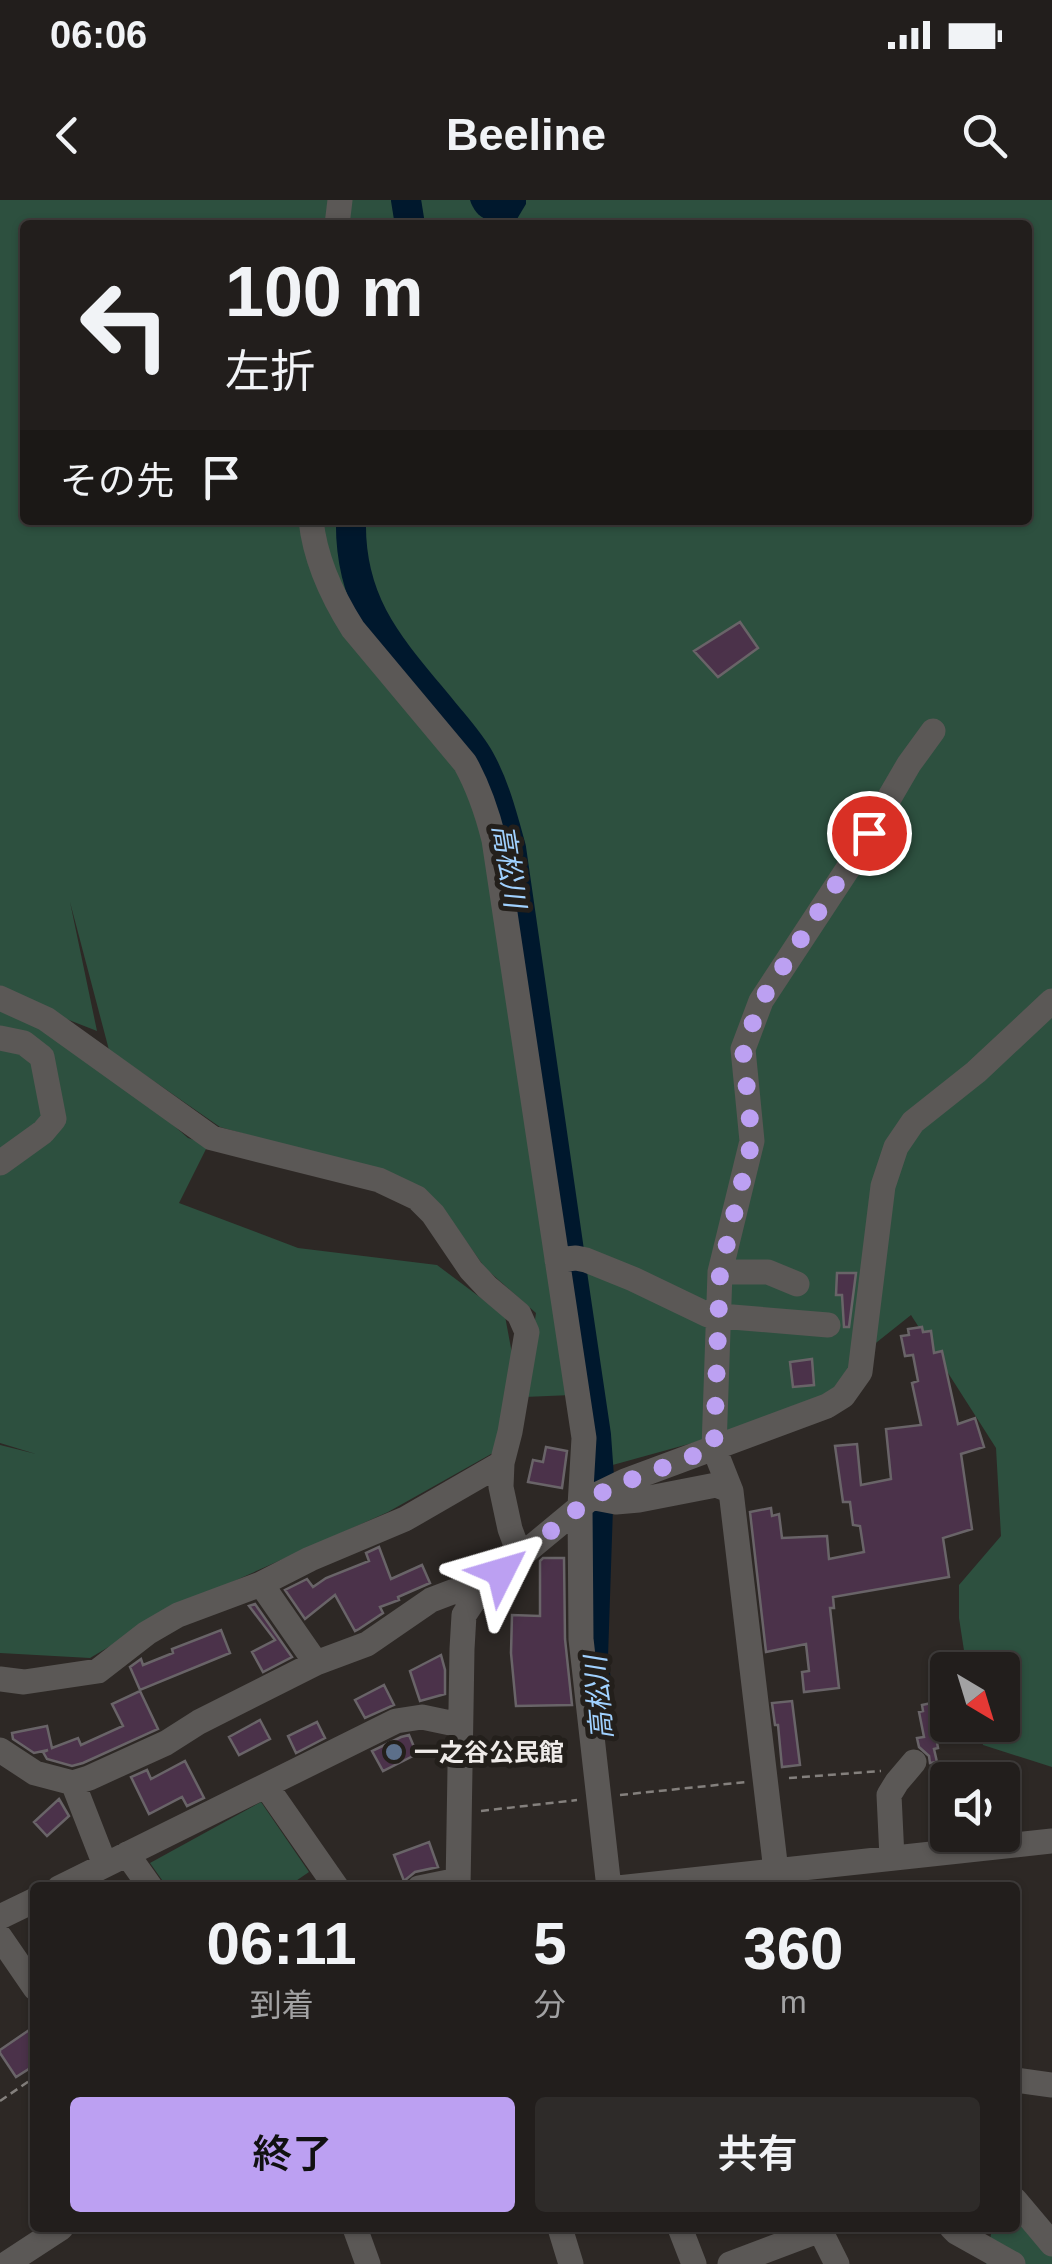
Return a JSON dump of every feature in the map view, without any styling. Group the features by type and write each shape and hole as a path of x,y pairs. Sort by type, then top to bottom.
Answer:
{"street":[{"path":"312,525 318,558 341,610 352,629 465,763 477,784 494,840 584,1438 581,1639 608,1882"},
{"path":"778,1879 732,1491 714,1448 720,1272 752,1141 743,1049 761,1001 932,731"},
{"path":"0,998 46,1018 212,1138 379,1180 416,1198 433,1214 471,1270 520,1314 528,1332 500,1487 520,1556"},
{"path":"458,1882 464,1616 482,1588 586,1502 625,1482 826,1406 843,1396 860,1372 883,1186 896,1148 913,1122 976,1072 1052,1001"},
{"path":"0,1038 24,1042 42,1057 54,1118 43,1132 0,1163"},
{"path":"558,1260 586,1260 633,1278 708,1316 828,1325"},
{"path":"720,1272 768,1272 796,1284"},
{"path":"0,1679 24,1682 98,1671 147,1633 178,1616 262,1584 404,1519 502,1462"},
{"path":"586,1502 639,1500 716,1485 732,1491"},
{"path":"262,1584 316,1663"},
{"path":"0,1750 35,1773 72,1783 88,1778 166,1743 316,1663 367,1644 431,1600 482,1588"},
{"path":"72,1882 396,1721 422,1716 460,1725"},
{"path":"892,1858 890,1796 914,1762"},
{"path":"72,1783 116,1859 143,1882"},
{"path":"266,1786 333,1882"},
{"path":"714,1882 778,1879 892,1858 1052,1841"},
{"path":"0,1917 30,1902"},
{"path":"0,1937 30,1981"},
{"path":"1020,2081 1052,2085"},
{"path":"1020,2206 1052,2244"},
{"path":"6,2264 56,2232"},
{"path":"356,2232 368,2264"},
{"path":"561,2232 572,2264"},
{"path":"682,2232 694,2264"},
{"path":"730,2264 811,2232"},
{"path":"821,2232 837,2264"},
{"path":"956,2232 1013,2264"}],"path":[{"path":"459,1814 599,1797"},
{"path":"0,2101 30,2080"}],"green space":[{"path":"0,200 1052,200 1052,1767 983,1745 982,1742 1020,1742 1020,1652 964,1652 959,1618 959,1585 1001,1536 996,1448 911,1315 862,1354 843,1385 817,1399 743,1429 609,1466 592,1318 571,1266 572,1395 524,1397 536,1313 485,1268 447,1214 332,1159 220,1127 109,1050 70,902 97,1031 0,993"},
{"path":"0,1007 77,1041 188,1138 208,1145 179,1203 298,1248 437,1265 505,1316 513,1359 500,1449 388,1512 176,1607 90,1658 0,1653 0,1445 36,1454 0,1443"},
{"path":"261,1802 309,1872 294,1882 163,1882 150,1863"},
{"path":"1020,2215 1052,2246 1052,2264 986,2264 991,2232 1020,2232"}],"water":[{"path":"470,200 526,200 516,220 489,220"}],"building":[{"path":"740,622 758,648 718,677 694,651"},
{"path":"837,1273 856,1273 849,1327 844,1327 842,1295 836,1295"},
{"path":"922,1327 923,1332 931,1331 934,1353 942,1351 958,1424 975,1418 984,1447 961,1454 972,1529 943,1538 949,1577 833,1597 834,1608 830,1608 839,1688 804,1692 802,1672 809,1671 806,1644 766,1652 750,1512 771,1508 772,1516 779,1514 782,1538 827,1536 829,1559 864,1552 860,1526 853,1525 850,1502 843,1502 835,1446 857,1444 861,1485 891,1479 886,1429 921,1425 912,1383 918,1381 913,1355 905,1356 901,1336 909,1335 908,1329"},
{"path":"812,1359 814,1385 793,1387 790,1362"},
{"path":"546,1447 567,1451 562,1488 528,1482 533,1460 543,1462"},
{"path":"379,1547 391,1579 422,1565 430,1583 380,1607 383,1613 355,1631 335,1595 305,1619 285,1590 307,1579 313,1587 369,1561 366,1553"},
{"path":"543,1558 564,1558 565,1639 572,1705 516,1706 512,1615 540,1616"},
{"path":"255,1604 292,1657 263,1672 252,1652 275,1640 249,1606"},
{"path":"221,1630 230,1653 140,1690 130,1667 141,1659 143,1665"},
{"path":"441,1655 445,1694 420,1701 410,1671"},
{"path":"384,1685 394,1705 365,1718 355,1700"},
{"path":"140,1691 158,1729 83,1763 72,1766 47,1759 43,1752 48,1750 34,1753 13,1739 12,1733 47,1726 52,1748 78,1738 81,1745 123,1726 112,1704"},
{"path":"792,1701 800,1765 782,1767 772,1703"},
{"path":"930,1703 930,1742 937,1742 937,1762 930,1763 929,1756 919,1747 917,1738 924,1737 919,1712 923,1711 922,1705"},
{"path":"260,1720 270,1739 239,1755 229,1737"},
{"path":"317,1722 325,1738 296,1753 288,1736"},
{"path":"409,1735 417,1754 383,1771 372,1751"},
{"path":"185,1761 204,1798 187,1806 182,1797 149,1814 131,1777 147,1770 151,1779"},
{"path":"59,1799 69,1816 47,1836 34,1822"},
{"path":"429,1842 438,1867 415,1872 404,1881 394,1855"},
{"path":"30,2029 30,2068 16,2077 0,2050"}],"waterway":[{"name":"高松川","path":"406,200 409,220"},
{"name":"高松川","path":"351,525 357,577 377,624 476,753 502,815 511,848 569,1251"},
{"name":"高松川","path":"571,1266 599,1477"},
{"name":"高松川","path":"596,1681 593,1657 598,1507"}],"place":[{"name":"一之谷公民館","path":"394,1752"}],"route":[{"path":"501,1572 592,1497 714,1448 720,1272 752,1141 743,1049 761,1001 869,833"}]}
